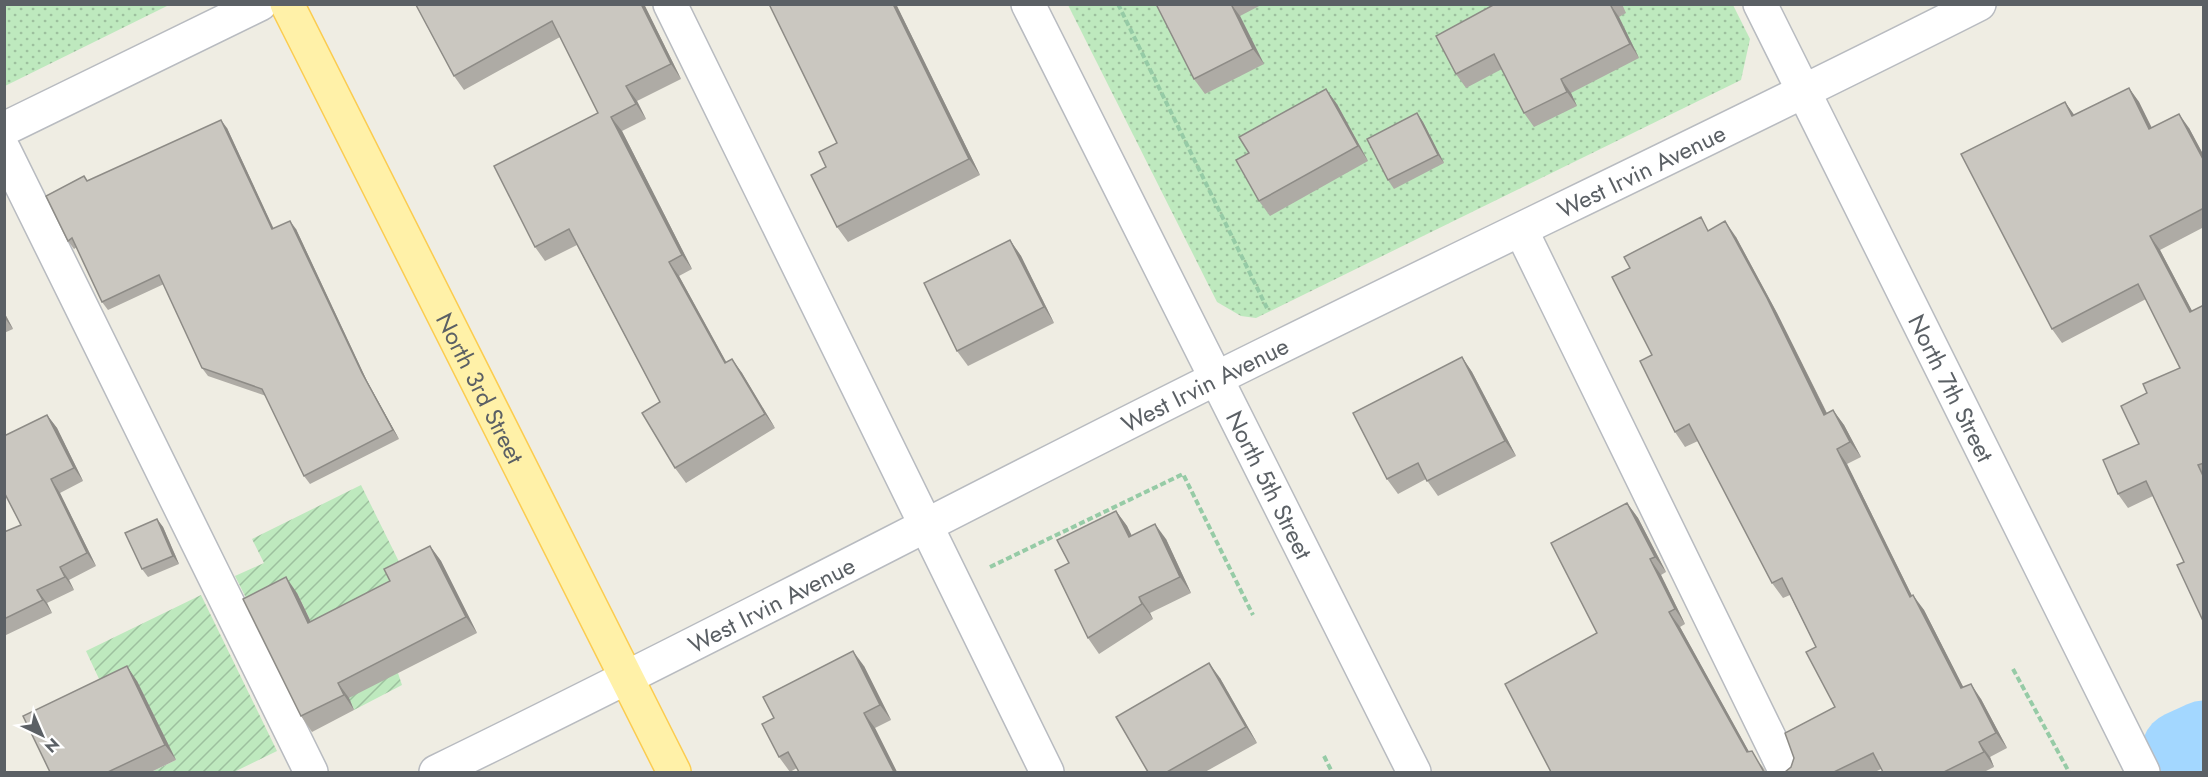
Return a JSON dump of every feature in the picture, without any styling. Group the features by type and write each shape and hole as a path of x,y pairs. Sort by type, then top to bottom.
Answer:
{"main road":[{"name":"North 3rd Street","path":"287,4 674,772"}],"street":[{"path":"4,129 260,4"},
{"path":"670,4 953,585 1047,772"},
{"name":"North 5th Street","path":"1028,4 1414,772"},
{"name":"North 7th Street","path":"1760,4 2143,772"},
{"name":"West Irvin Avenue","path":"436,772 628,679 1217,378 1804,92 1979,4"},
{"path":"4,150 311,772"},
{"path":"1521,230 1786,772"}],"path":[{"path":"1118,4 1268,310"},
{"path":"953,585 1184,474 1253,615"},
{"path":"2013,669 2069,772"},
{"path":"1324,756 1332,772"}],"green space":[{"path":"5,4 169,4 169,5 5,86"},
{"path":"1068,5 1733,5 1750,39 1741,80 1256,318 1241,316 1217,302"},
{"path":"361,485 407,578 398,673 402,685 354,710 297,593 254,614 235,576 264,563 252,539"},
{"path":"201,595 277,751 234,772 151,772 176,760 107,696 86,651"}],"building":[{"path":"417,4 641,4 671,64 626,86 636,104 611,117 682,255 669,262 725,363 732,359 765,414 675,468 642,413 660,402 569,229 535,247 494,166 598,113 552,21 454,76"},
{"path":"769,4 893,4 969,159 837,227 811,175 826,167 819,152 837,143"},
{"path":"1156,4 1231,4 1253,49 1194,79"},
{"path":"1495,4 1610,4 1630,44 1561,79 1567,92 1524,113 1494,54 1456,74 1436,36"},
{"path":"2129,88 2149,129 2179,114 2204,161 2204,208 2150,236 2190,312 2204,305 2204,463 2198,465 2204,478 2204,623 2177,565 2184,562 2146,481 2118,494 2103,460 2139,444 2121,406 2147,393 2143,384 2180,368 2138,284 2052,329 1961,154 2065,102 2072,116"},
{"path":"1326,89 1358,146 1259,201 1236,160 1249,153 1239,137"},
{"path":"1417,113 1438,155 1388,180 1367,139"},
{"path":"221,120 272,229 290,221 362,373 393,430 304,476 262,389 202,368 159,275 102,302 72,238 68,241 46,196 84,176 87,181"},
{"path":"1701,217 1708,231 1725,221 1767,298 1824,415 1833,410 1850,442 1837,449 1910,597 1913,595 1961,688 1971,684 1996,733 1979,742 1984,752 1944,772 1883,772 1873,753 1834,772 1785,772 1791,767 1794,758 1785,733 1835,707 1806,652 1816,647 1782,578 1772,583 1689,424 1675,432 1640,361 1652,355 1612,277 1630,268 1624,257"},
{"path":"1010,240 1044,307 957,351 924,283"},
{"path":"1462,357 1505,441 1427,481 1418,463 1387,479 1353,413"},
{"path":"47,415 74,468 51,479 87,553 60,567 65,577 37,590 43,600 4,619 4,532 21,525 4,492 4,436"},
{"path":"1627,503 1655,557 1650,559 1675,609 1669,612 1747,752 1752,751 1764,772 1551,772 1505,684 1597,633 1551,543"},
{"path":"1116,511 1129,537 1155,524 1180,577 1139,597 1142,604 1088,638 1055,570 1069,563 1057,540"},
{"path":"157,519 173,556 142,569 125,533"},
{"path":"430,546 466,617 338,683 344,695 301,716 243,599 286,577 308,623 390,581 384,569"},
{"path":"853,651 880,705 864,713 894,772 799,772 788,752 779,757 762,724 774,718 763,697"},
{"path":"1209,663 1246,727 1167,772 1148,772 1116,717"},
{"path":"127,666 165,745 108,772 50,772 23,716"}],"waterway":[{"path":"2182,751 2204,741"}]}
